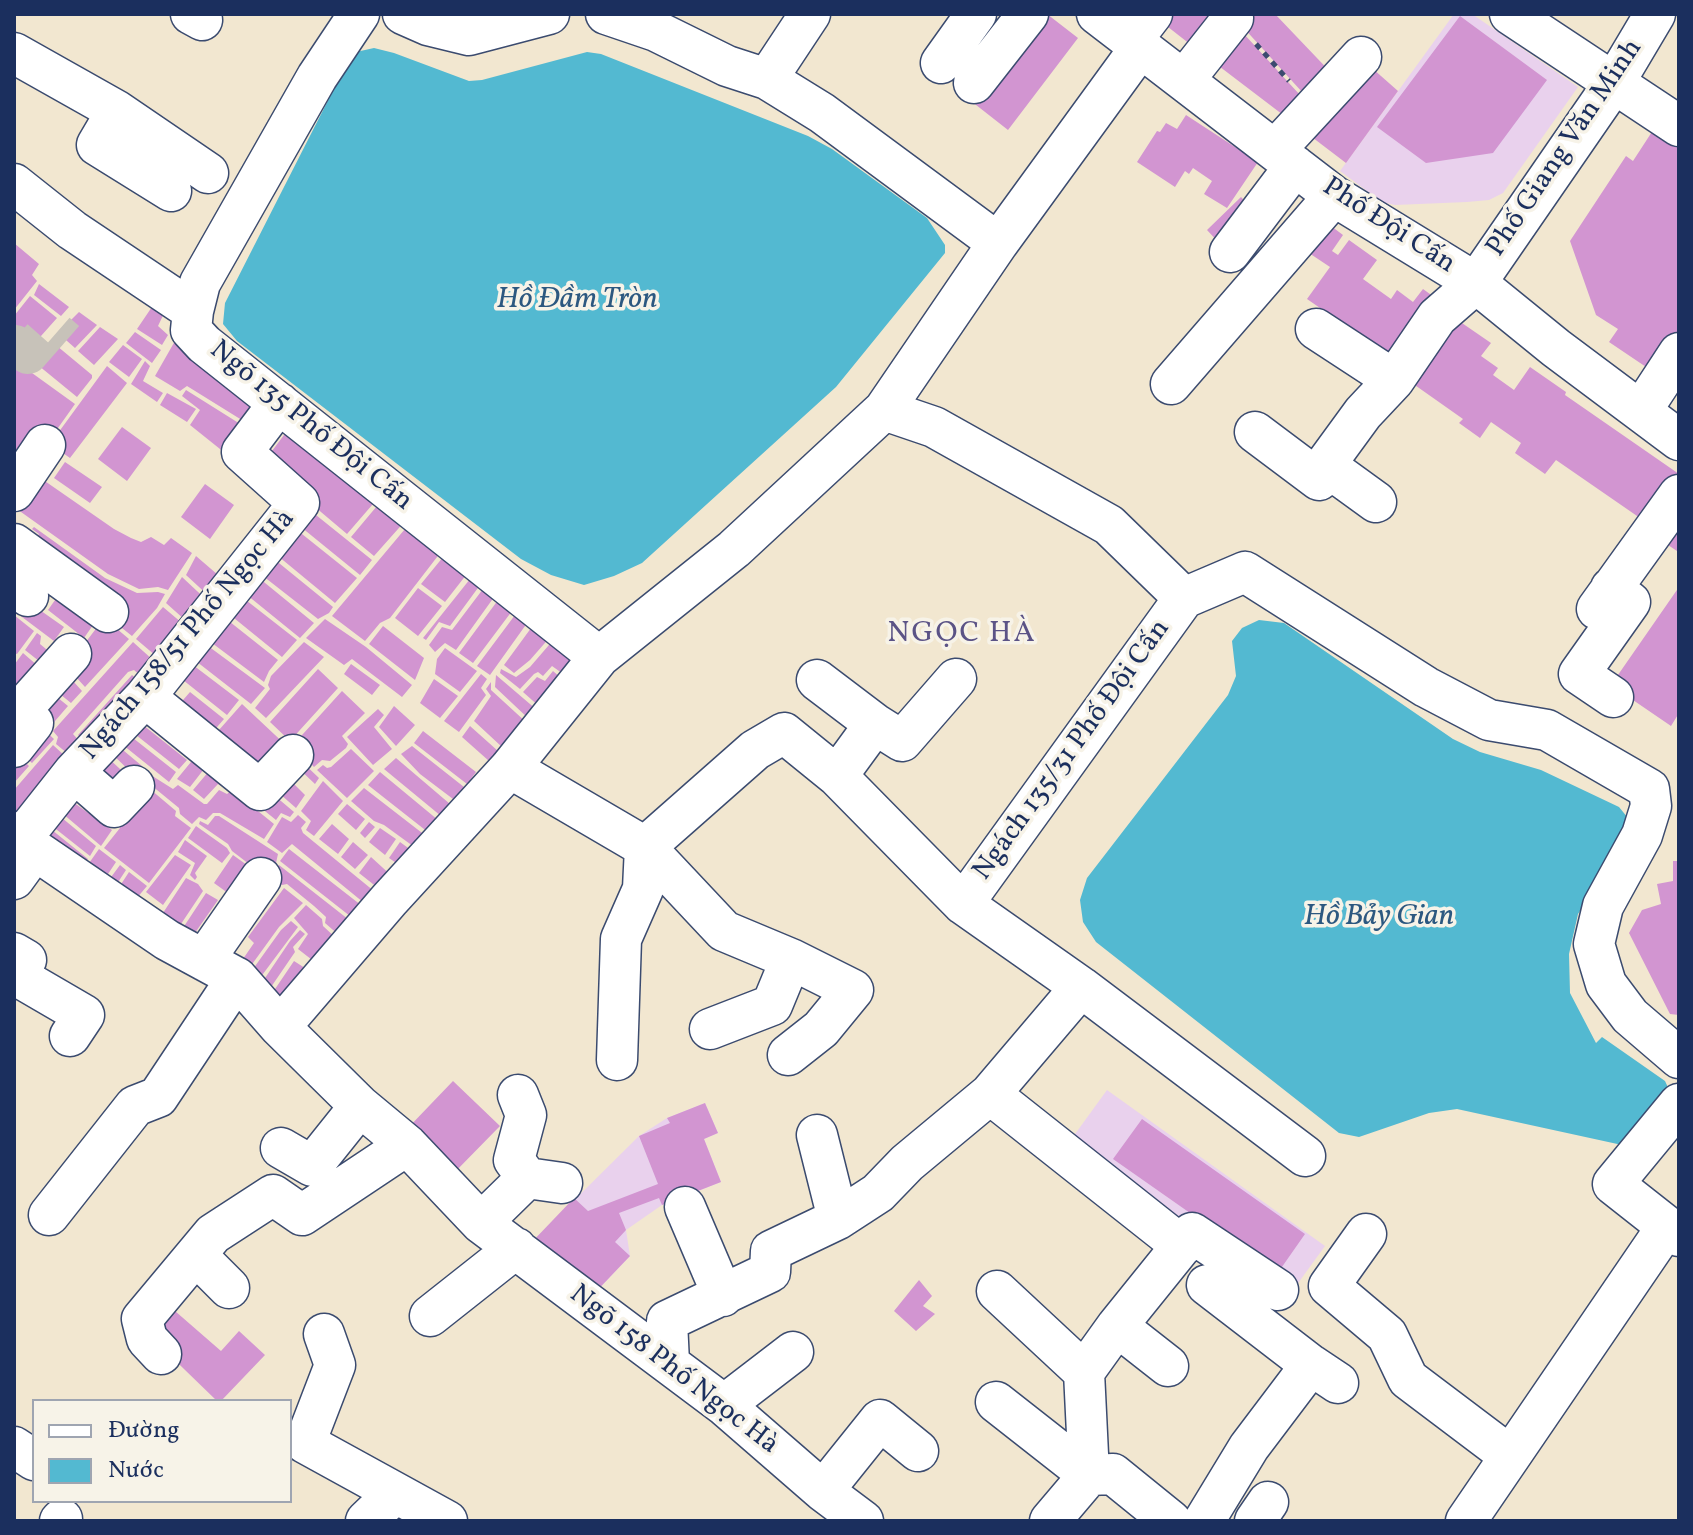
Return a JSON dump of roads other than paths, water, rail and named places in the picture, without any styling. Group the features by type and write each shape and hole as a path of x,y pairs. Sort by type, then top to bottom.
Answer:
{"street":[{"name":"Ngõ 135 Phố Đội Cấn","path":"359,14 317,77 200,283 191,330 204,344 599,657"},
{"path":"407,15 428,25 469,35 549,14"},
{"path":"606,14 656,31 727,66 767,79 834,122 998,243"},
{"path":"767,79 810,14"},
{"path":"976,14 957,73 1028,14"},
{"name":"Phố Đội Cấn","path":"1097,14 1141,34 1184,80 1334,196 1476,283 1556,348 1679,440"},
{"path":"1510,14 1679,126"},
{"name":"Phố Giang Văn Minh","path":"1325,465 1363,413 1394,380 1437,317 1476,283 1614,83 1655,14"},
{"path":"1184,80 1231,16"},
{"path":"280,1027 389,900 510,768 599,657 734,549 884,410 1141,34"},
{"path":"14,53 117,111 208,173"},
{"path":"1230,252 1314,108 1361,57"},
{"path":"117,111 97,145 171,191"},
{"path":"14,184 72,230 193,311"},
{"path":"1171,384 1334,196"},
{"path":"1316,329 1394,380"},
{"path":"1641,411 1679,353"},
{"name":"Ngách 158/51 Phố Ngọc Hà","path":"21,850 74,772 145,697 299,503 242,452 279,403"},
{"name":"Ngách 135/31 Phố Đội Cấn","path":"884,410 934,427 1109,525 1184,598"},
{"path":"1255,432 1319,480 1325,465 1376,502"},
{"path":"14,491 45,445"},
{"path":"1613,697 1579,674 1630,602 1601,603 1634,529 1679,495"},
{"path":"14,544 108,612"},
{"name":"Ngách 135/31 Phố Đội Cấn","path":"1305,1156 1081,987 963,904 1184,598 1245,572 1426,687 1489,720 1547,730 1649,789 1651,806 1642,835 1603,906 1594,944 1606,984 1630,1016 1679,1058"},
{"path":"14,747 33,723 21,710 71,654"},
{"path":"817,680 902,741 956,679"},
{"path":"145,697 260,790 293,755"},
{"path":"837,776 875,724"},
{"path":"617,1060 621,939 643,889 645,847 755,750 784,733 837,776 963,904"},
{"path":"510,768 645,847 724,931 791,959 853,990 821,1029 788,1055"},
{"path":"74,772 114,807 134,786"},
{"name":"Ngõ 158 Phố Ngọc Hà","path":"21,850 220,969 360,1106 407,1145 481,1223 724,1405 823,1491 863,1521"},
{"path":"49,1215 135,1106 158,1097 261,878"},
{"path":"14,953 26,960 17,976 83,1016"},
{"path":"710,1029 772,1005 791,959"},
{"path":"669,1363 667,1321 770,1272 771,1251 838,1219 878,1193 907,1163 990,1094 1081,987"},
{"path":"990,1094 1182,1246"},
{"path":"481,1223 544,1181 514,1160 526,1115 518,1095"},
{"path":"1466,1521 1672,1232 1613,1184 1679,1104"},
{"path":"281,1148 312,1166 360,1106"},
{"path":"817,1135 838,1219"},
{"path":"161,1354 147,1339 142,1319 213,1234 273,1195 302,1215 407,1145"},
{"path":"685,1207 723,1296"},
{"path":"1050,1521 1089,1475 1084,1372 1192,1233 1278,1290"},
{"path":"1204,1521 1249,1447 1358,1378 1387,1335 1329,1286 1366,1234"},
{"path":"430,1316 516,1248"},
{"path":"196,1255 229,1288"},
{"path":"1207,1285 1358,1378 1510,1456"},
{"path":"997,1291 1084,1372"},
{"path":"1117,1326 1168,1366"},
{"path":"324,1334 335,1365 305,1443 447,1521"},
{"path":"724,1405 793,1352"},
{"path":"996,1402 1089,1475 1113,1474 1171,1521"},
{"path":"823,1491 880,1420 918,1451"},
{"path":"14,1447 32,1459"},
{"path":"366,1521 395,1493"}],"water":[{"name":"Hồ Đầm Tròn","path":"374,48 469,81 587,52 601,54 808,136 832,149 927,218 945,245 945,253 836,387 642,563 584,585 551,575 521,559 237,341 223,324 225,303 345,67 356,52"},
{"name":"Hồ Bảy Gian","path":"1259,620 1284,623 1453,739 1480,752 1541,770 1619,807 1628,818 1629,838 1578,914 1569,954 1570,993 1596,1043 1602,1037 1665,1081 1671,1094 1622,1145 1457,1109 1429,1113 1359,1137 1339,1133 1096,942 1083,922 1080,900 1087,878 1228,695 1236,676 1232,641 1242,628"}],"tunnel":[{"path":"14,347 28,354 51,328 66,341"}],"district":[{"name":"NGỌC HÀ","path":"962,635"}]}
